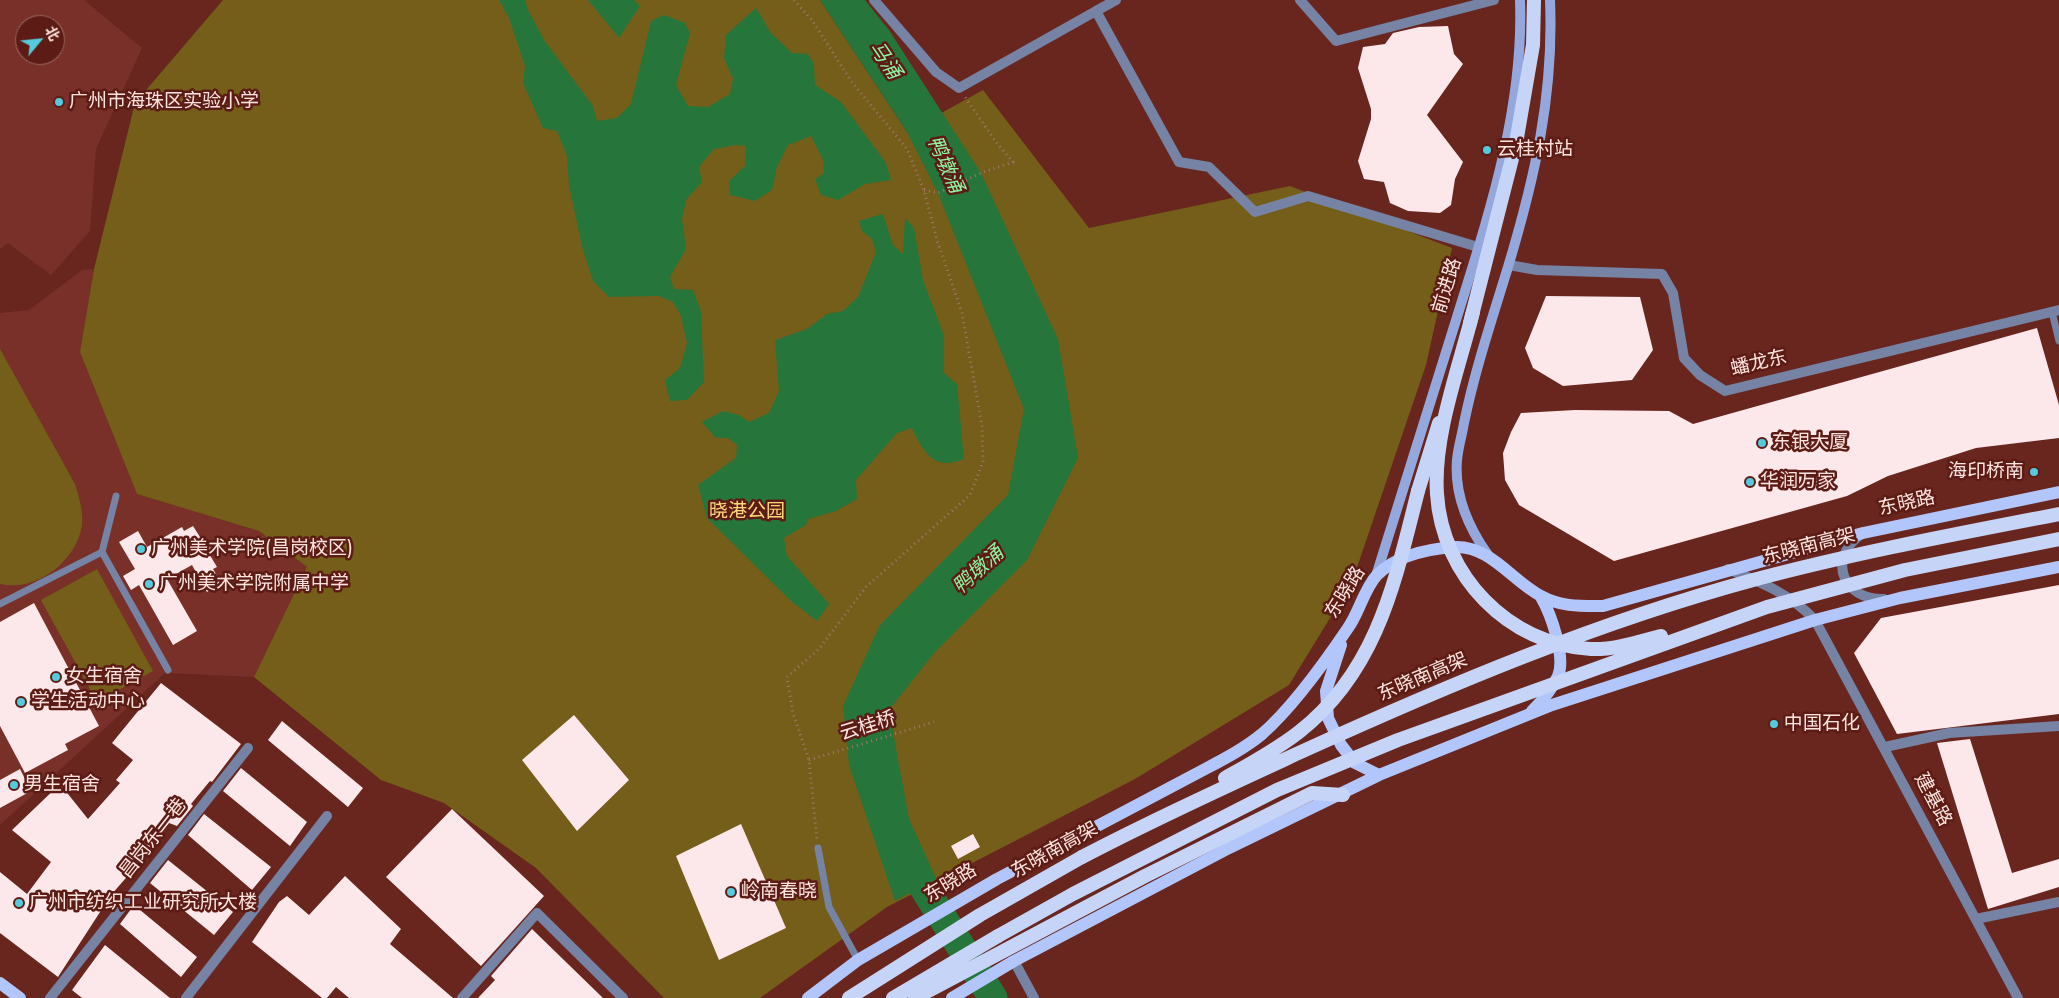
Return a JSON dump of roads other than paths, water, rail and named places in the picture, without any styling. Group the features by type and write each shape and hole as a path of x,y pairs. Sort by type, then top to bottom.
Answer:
{"highway":[{"path":"1534,0 1533,45 1527,90 1516,143 1442,438 1437,493 1447,545 1464,577 1474,591 1517,626 1553,642 1574,648 1592,649 1624,645 1730,619"},
{"path":"1118,838 1282,744 1316,717 1348,681 1372,642 1390,598 1418,491 1473,312"},
{"name":"东晓南高架","path":"849,998 980,915 1118,838 1358,726 1488,672 1656,610 1799,568 1889,547 2059,514"},
{"path":"893,998 1073,894 1309,775 1398,740 1730,619 1791,600 1897,572 2059,539"},
{"path":"915,998 1144,876 1312,793 1343,795"}],"main road":[{"name":"前进路","path":"1376,576 1478,247 1499,169 1516,94 1520,62 1520,0"},
{"path":"1488,555 1474,536 1466,517 1458,488 1457,461 1468,404 1509,265 1542,135 1548,95 1551,52 1550,0"},
{"name":"东晓路","path":"808,998 858,960 969,895 1239,750 1278,718 1349,627 1376,576 1389,566 1432,550 1456,547 1488,555 1513,578 1541,597 1570,607 1603,606 1728,569 1863,533 2059,492"},
{"path":"952,998 1009,964 1230,848 1379,776 1529,715 1739,643 1815,620 1900,598 2059,567"},
{"path":"1529,715 1546,698 1559,675 1556,630 1552,615 1541,597"},
{"path":"1349,627 1326,691 1328,718 1340,744 1355,763 1379,776"},
{"path":"0,983 20,998"}],"street":[{"path":"874,0 936,72 960,88 1116,0"},
{"path":"1300,0 1336,40 1494,0"},
{"path":"1096,11 1179,162 1209,167 1255,212 1308,196 1478,247"},
{"name":"蟠龙东","path":"1509,265 1537,270 1662,274 1673,293 1684,358 1700,374 1724,391 2055,311"},
{"path":"1863,533 1851,542 1843,554 1842,567 1847,582 1854,591 1866,598 1900,598"},
{"name":"建基路","path":"1728,569 1782,592 1803,607 1815,620 1885,747 2018,998"},
{"path":"1885,747 1949,732 2059,726"},
{"name":"昌岗东一巷","path":"50,998 248,748"},
{"path":"186,998 327,816"},
{"path":"1976,919 2059,902"},
{"path":"462,998 537,913 623,998"},
{"path":"1009,964 1034,998"}],"lane":[{"path":"2055,311 2059,341"},
{"path":"116,496 102,552 168,670"},
{"path":"0,604 102,552"},
{"path":"818,848 829,908 858,960"}],"water":[{"path":"499,0 525,0 528,10 544,40 593,106 597,121 617,118 631,104 651,21 664,15 685,23 690,33 676,85 688,106 708,107 730,94 733,79 724,58 726,35 756,8 771,33 792,53 808,54 814,64 815,85 841,102 886,163 891,180 865,184 838,200 821,195 815,179 824,173 823,160 811,136 788,145 777,167 772,190 755,201 730,195 729,181 745,166 746,146 736,145 714,149 699,167 702,182 686,200 682,219 686,249 670,277 674,289 693,290 701,312 704,382 687,400 670,401 665,380 680,368 687,343 681,316 673,302 659,296 609,297 593,281 582,246 569,185 567,156 557,131 543,128 523,83 525,66 509,18"},
{"path":"588,0 634,0 640,6 619,38"},
{"name":"马涌","path":"820,0 865,0 889,30 981,173 1058,339 1078,458 1027,560 935,652 889,710 909,819 936,878 895,901 849,765 843,706 880,625 1008,495 1024,409 938,193 907,132"},
{"path":"883,214 893,245 903,254 905,218 914,228 923,280 944,336 944,373 957,384 964,459 945,463 938,461 926,452 912,428 897,433 856,480 857,499 836,511 808,519 806,525 784,538 787,556 829,604 817,621 791,601 707,518 698,485 736,458 737,445 728,438 716,438 702,422 723,411 739,415 749,422 769,413 779,391 775,340 807,329 827,314 843,311 858,297 876,252 872,239 862,231 859,221"}],"waterway":[{"name":"鸭墩涌","path":"902,853 993,998"}],"place":[{"name":"广州市海珠区实验小学","path":"59,102"},
{"name":"云桂村站","path":"1487,150"},
{"name":"东银大厦","path":"1762,443"},
{"name":"海印桥南","path":"2034,472"},
{"name":"华润万家","path":"1750,482"},
{"name":"广州美术学院(昌岗校区)","path":"141,549"},
{"name":"广州美术学院附属中学","path":"149,584"},
{"name":"女生宿舍","path":"56,677"},
{"name":"学生活动中心","path":"21,702"},
{"name":"中国石化","path":"1774,724"},
{"name":"男生宿舍","path":"14,785"},
{"name":"岭南春晓","path":"731,892"},
{"name":"广州市纺织工业研究所大楼","path":"19,903"}],"park label":[{"name":"晓港公园","path":"747,512"}]}
